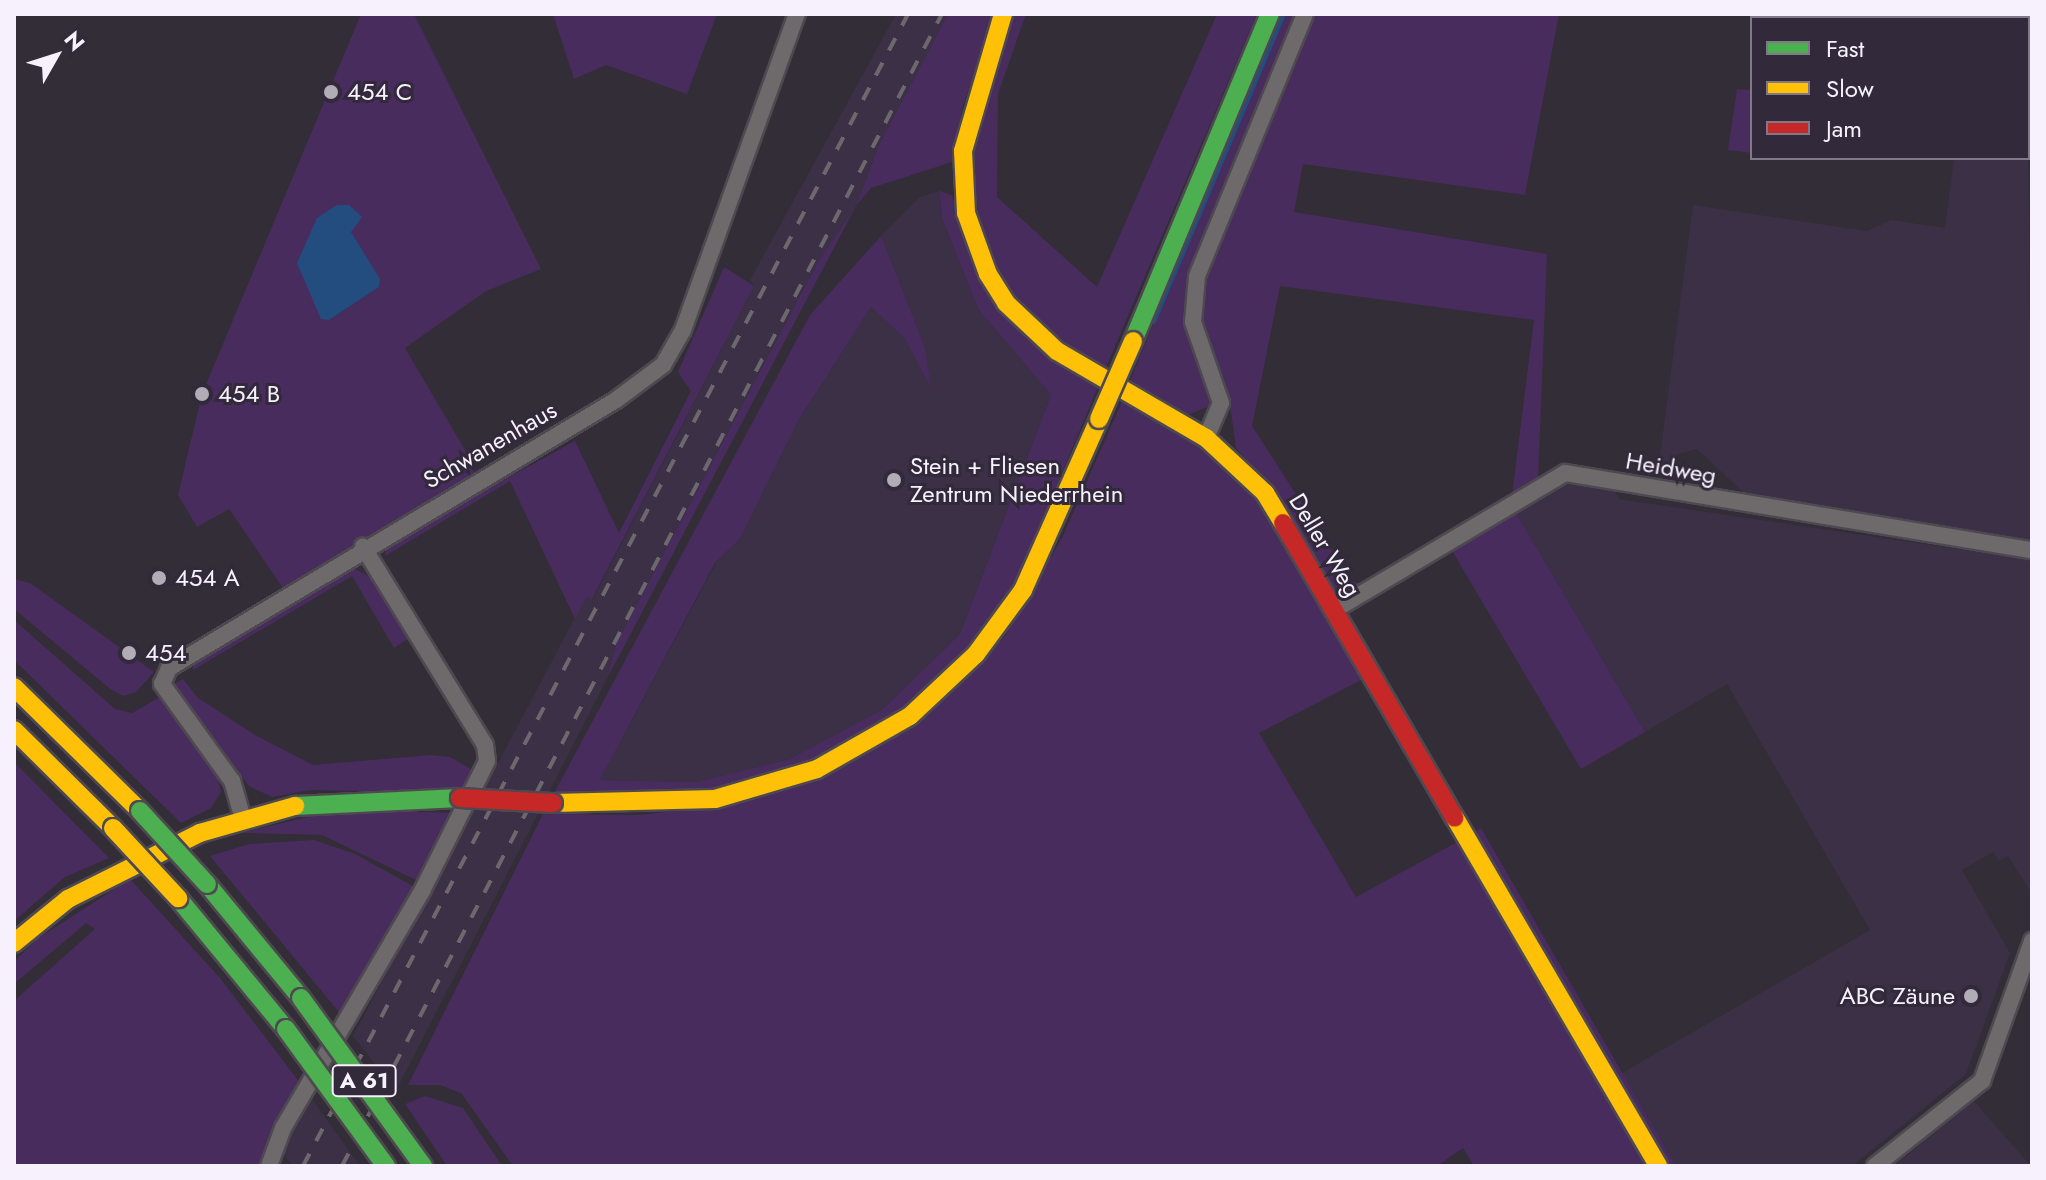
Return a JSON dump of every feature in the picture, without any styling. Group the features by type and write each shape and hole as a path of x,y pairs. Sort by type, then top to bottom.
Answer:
{"main road":[{"name":"Deller Weg","path":"1003,14 963,151 966,213 988,274 1006,303 1057,351 1206,438 1265,493 1336,609 1658,1166"},
{"path":"14,943 68,899 118,870 243,819 370,798 460,798 553,803 715,799 817,769 910,716 976,654 1023,590 1133,341 1270,14"},
{"name":"A 61","path":"14,687 140,811 207,884 301,998 423,1166"},
{"name":"A 61","path":"14,730 178,898 286,1029 386,1166"}],"street":[{"name":"Schwanenhaus","path":"243,819 232,781 162,684 169,668 363,547 616,400 663,365 683,330 797,14"},
{"path":"1206,438 1221,403 1193,322 1197,276 1305,14"},
{"name":"Heidweg","path":"1336,609 1565,473 2032,550"},
{"path":"268,1166 487,761 485,745 363,547"},
{"path":"1875,1166 1982,1081 2032,941"}],"shaded area":[{"path":"361,14 414,14 541,269 486,291 405,348 479,474 283,588 229,509 197,527 178,495 202,394","holes":["349,205 351,232 379,287 329,320"]},
{"path":"553,14 717,14 687,94 606,65 574,79"},
{"path":"896,14 948,14 878,147 856,206 819,260 616,644 608,677 396,1091 353,1036 586,597 593,599 754,286 750,280"},
{"path":"948,14 996,14 963,105 952,162 871,188 856,206 878,147"},
{"path":"1011,14 1026,14 998,94 997,197 1097,287 1217,14 1257,14 1104,372 1069,351 1017,305 998,275 974,209 972,139"},
{"path":"1279,14 1296,14 1187,284 1183,316 1210,393 1209,406 1183,417 1128,386"},
{"path":"1312,14 1559,14 1525,195 1303,164 1294,212 1547,254 1538,480 1512,495 1534,320 1280,286 1252,426 1352,581 1361,584 1347,592 1332,588 1271,487 1236,448 1229,397 1200,328 1202,283"},
{"path":"1737,89 1750,90 1750,153 1728,150"},
{"path":"1954,160 2028,160 2032,540 1761,500 1745,494 1697,449 1676,455 1663,479 1657,478 1693,205 1867,231 1892,220 1945,228"},
{"name":"Stein + Fliesen Zentrum Niederrhein","path":"939,191 942,218 978,309 1051,395 960,634 883,709 790,759 696,782 600,780 716,563 740,539 798,421 871,307 905,339 930,385 925,347 881,236 920,197"},
{"path":"939,191 952,195 975,266 1099,385 1010,596 933,687 854,740 796,769 683,795 552,797 810,315 881,236 925,347 931,388 905,339 871,307 798,421 740,539 715,563 600,780 696,782 790,759 883,709 960,634 1051,395 978,309 942,218"},
{"path":"856,206 608,677 616,644 819,260"},
{"path":"724,267 754,286 592,599 586,597 575,619 510,481 385,556 386,544 575,441 619,533 691,391 678,372"},
{"path":"1123,399 1183,432 1262,502 1649,1166 1474,1166 1463,1148 1437,1166 513,1166 461,1093 440,1085 408,1085 543,814 640,815 715,806 920,721 1005,636 1062,538","holes":["1363,679 1459,841 1356,897 1259,733"]},
{"path":"1567,480 1612,486 1619,499 2032,560 2032,894 2008,856 1999,861 1993,852 1962,870 2010,953 1966,1074 1852,1166 1676,1166 1622,1073 1870,930 1727,684 1645,732 1515,511"},
{"path":"1515,511 1645,732 1581,769 1451,549"},
{"path":"349,566 372,578 408,639 394,648 352,576 193,670 193,657"},
{"path":"14,579 30,583 154,672 136,692 123,696 109,688 14,609"},
{"path":"14,620 115,709 132,713 162,696 216,772 221,792 211,808 181,823 14,660"},
{"path":"183,679 198,698 255,735 313,765 431,755 450,757 474,771 466,793 310,790 272,797 249,786 176,693 174,684"},
{"path":"14,762 109,858 65,877 14,921"},
{"path":"328,812 455,813 416,880 322,835 241,833"},
{"path":"1481,828 1676,1166 1664,1166 1473,833"},
{"path":"314,840 355,854 413,886 343,1017 210,856 249,844"},
{"path":"130,879 220,978 304,1088 259,1166 14,1166 14,1001 95,929 86,923 14,984 14,962 37,939"},
{"path":"425,1096 463,1108 502,1166 447,1166 405,1104"},
{"path":"312,1099 360,1166 292,1166 282,1151"},
{"path":"1974,1101 2031,1166 1894,1166"}],"water":[{"path":"337,205 349,205 362,217 351,232 380,279 379,287 329,320 321,319 297,263 317,218"}],"waterway":[{"path":"1154,322 1284,14"}],"railway":[{"path":"303,1166 908,14"},
{"path":"342,1166 942,14"}],"traffic: fast":[{"path":"1133,341 1270,14"},
{"path":"295,806 460,798"},
{"path":"140,811 207,884"},
{"path":"207,884 301,998"},
{"path":"178,898 286,1029"},
{"path":"301,998 423,1166"},
{"path":"286,1029 386,1166"}],"traffic: slow":[{"path":"1003,14 963,151 966,213 988,274 1006,303 1057,351 1206,438 1265,493 1283,523"},
{"path":"1099,419 1133,341"},
{"path":"553,803 715,799 817,769 910,716 976,654 1023,590 1099,419"},
{"path":"14,687 140,811"},
{"path":"14,730 113,828"},
{"path":"14,943 68,899 200,833 295,806"},
{"path":"1455,818 1658,1166"},
{"path":"113,828 178,898"}],"traffic: jam":[{"path":"1283,523 1455,818"},
{"path":"460,798 553,803"}],"place":[{"name":"454 C","path":"331,92"},
{"name":"454 B","path":"202,394"},
{"name":"Stein + Fliesen Zentrum Niederrhein","path":"894,480"},
{"name":"454 A","path":"159,578"},
{"name":"454","path":"129,653"},
{"name":"ABC Zäune","path":"1971,996"}]}
